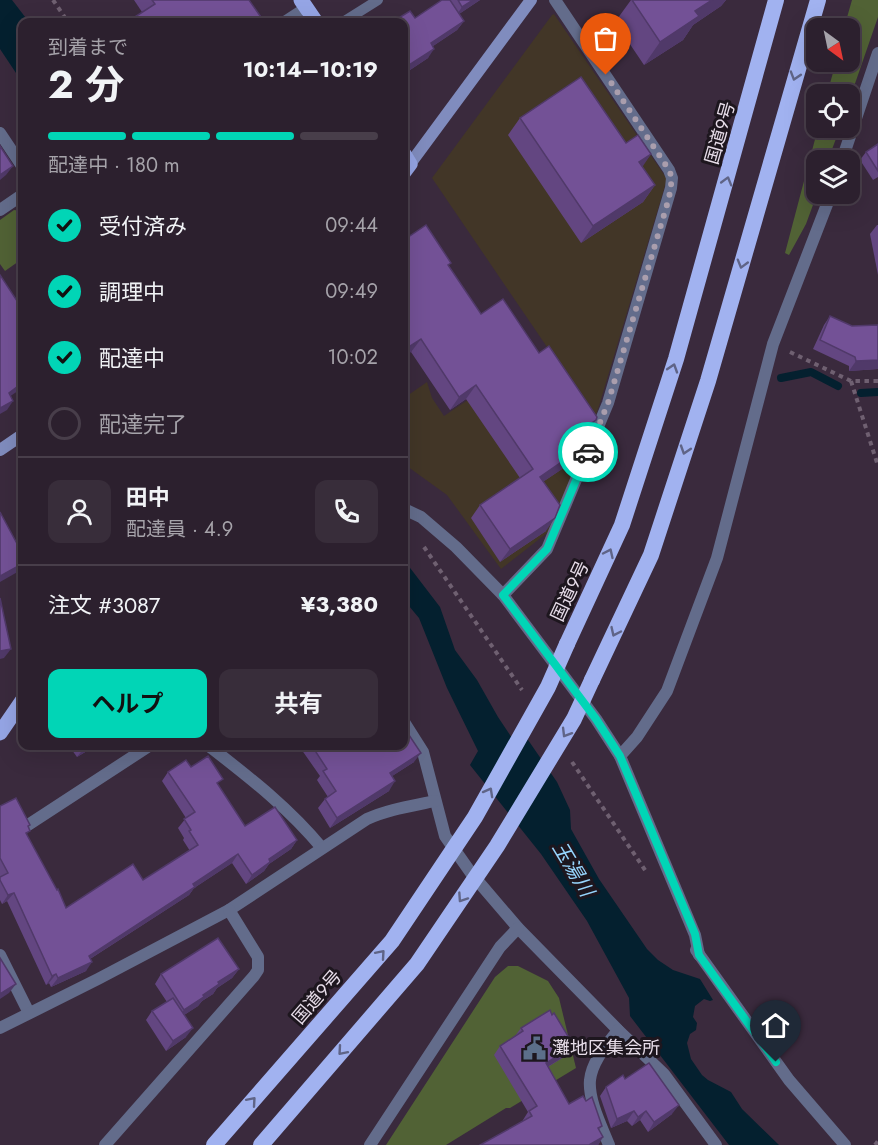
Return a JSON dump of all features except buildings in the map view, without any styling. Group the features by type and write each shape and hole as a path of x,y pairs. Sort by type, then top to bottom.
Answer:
{"highway":[{"name":"国道9号","path":"214,1145 392,941 475,817 548,687 622,525 676,359 777,0"},
{"path":"261,1145 417,964 497,846 574,719 651,555 708,381 818,0"}],"main road":[{"path":"408,160 531,0"},
{"path":"304,4 313,18"},
{"path":"0,450 18,438"},
{"path":"0,733 18,707"}],"street":[{"path":"503,595 547,549 608,403 672,178 669,170 555,0"},
{"path":"845,150 878,53"},
{"path":"0,133 18,160"},
{"path":"0,210 18,198"},
{"path":"620,756 637,737 667,691 717,558 773,344 827,204"},
{"path":"408,511 421,517 456,547 503,595 596,719 620,756 695,934 699,955"},
{"path":"408,728 423,752 445,836 471,873 518,928 664,1074 716,1145"},
{"path":"28,825 143,750"},
{"path":"214,750 273,796 305,827 322,848"},
{"path":"0,1028 229,910 367,819 381,813 435,801"},
{"path":"105,1145 258,970 258,957 229,910"},
{"path":"370,1145 500,947 518,928"},
{"path":"689,939 789,1080 845,1145"},
{"path":"0,956 29,1013"},
{"path":"609,1145 591,1095 590,1080 594,1066 604,1048 618,1030"}],"lane":[{"path":"349,18 378,0"},
{"path":"288,18 304,4"}],"path":[{"path":"53,0 65,18"},
{"path":"773,344 851,381 878,381"},
{"path":"851,381 878,466"},
{"path":"875,1145 878,1141"}],"shaded area":[{"path":"554,14 667,179 599,406 556,526 501,569 447,495 408,467 408,395 427,382 432,398 444,416 547,347 432,178"}],"green space":[{"path":"852,0 878,0 878,17 860,69 860,18 847,18"},
{"path":"833,72 859,72 855,84 830,84"},
{"path":"815,138 836,138 832,150 812,150"},
{"path":"806,173 806,204 813,204 806,224 789,255 785,253"},
{"path":"14,210 18,210 18,262 5,271 0,264 0,220"},
{"path":"508,966 518,966 548,981 559,998 576,1068 446,1145 386,1145 495,977"}],"water":[{"path":"0,0 12,0 26,18 18,18 18,76 0,49"},
{"name":"玉湯川","path":"408,565 440,607 455,650 477,680 512,738 526,737 557,782 570,810 571,829 599,879 647,949 673,970 700,979 713,1000 704,999 695,1006 693,1017 697,1023 696,1030 690,1034 687,1043 691,1059 708,1080 731,1092 742,1109 779,1145 729,1145 630,1016 629,998 587,921 541,854 470,765 478,751 447,688 419,618 408,605"}],"waterway":[{"path":"781,378 811,372 838,386"},
{"path":"861,393 878,392"}],"way so far":[{"path":"588,452 608,403 669,198 672,178 606,75"}],"place":[{"name":"灘地区集会所","path":"534,1048"}],"route":[{"path":"588,452 547,549 503,595 596,719 620,756 695,934 699,955 776,1062"}]}
